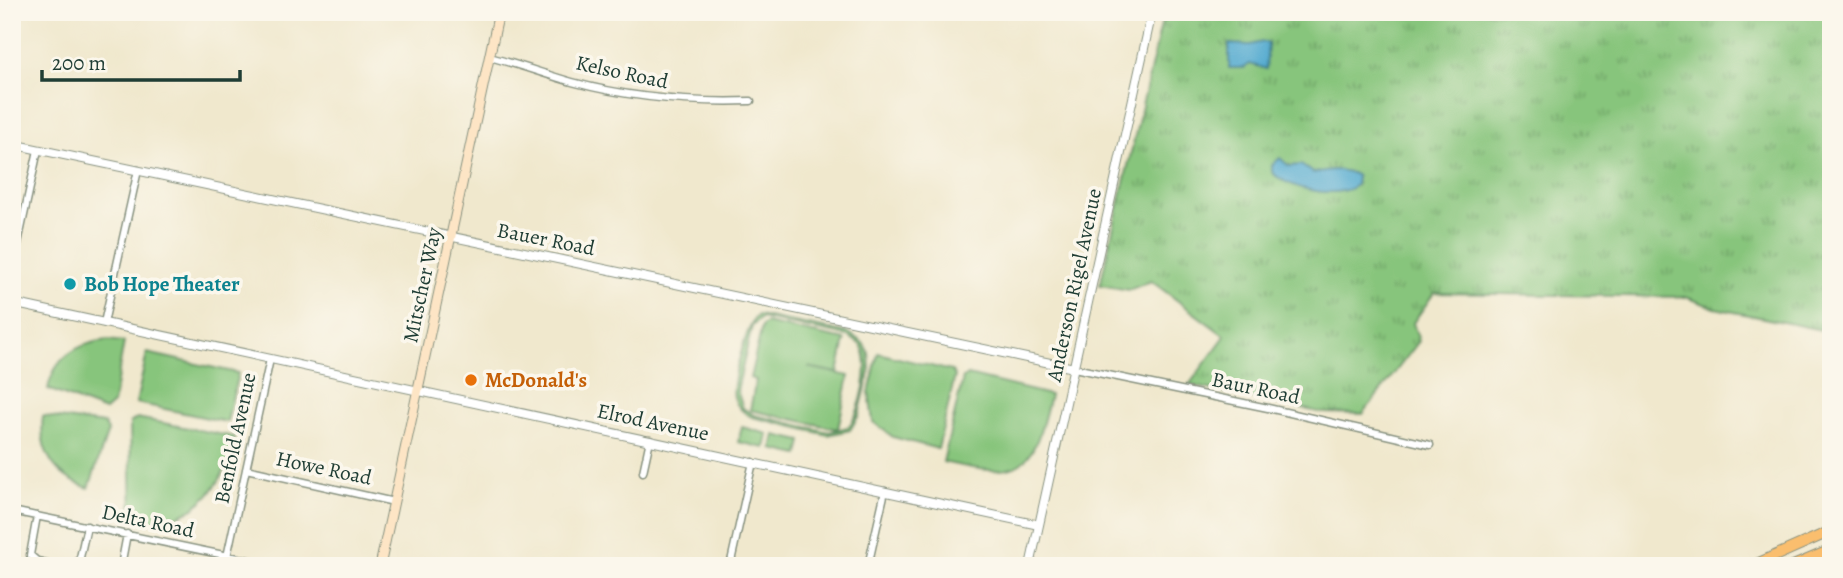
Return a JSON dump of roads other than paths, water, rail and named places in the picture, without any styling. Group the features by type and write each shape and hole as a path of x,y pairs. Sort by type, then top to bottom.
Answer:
{"main road":[{"name":"Mitscher Way","path":"380,566 499,12"},
{"path":"1752,566 1831,531"},
{"path":"1793,566 1831,550"}],"street":[{"name":"Anderson Rigel Avenue","path":"1030,566 1152,12"},
{"name":"Kelso Road","path":"489,57 571,81 670,101 751,101"},
{"name":"Bauer Road","path":"12,144 1074,368"},
{"path":"12,271 38,149"},
{"path":"104,323 138,170"},
{"name":"Elrod Avenue","path":"12,303 1039,524"},
{"name":"Benfold Avenue","path":"225,566 270,359"},
{"name":"Baur Road","path":"1074,368 1430,445"},
{"path":"643,472 650,439"},
{"path":"730,566 753,462"},
{"name":"Howe Road","path":"246,469 394,502"},
{"path":"869,566 885,491"},
{"name":"Delta Road","path":"12,511 277,566"},
{"path":"37,516 30,555 37,561 60,566"},
{"path":"75,566 79,562 87,526"},
{"path":"121,566 127,534"}],"water":[{"path":"1268,43 1266,69 1250,64 1244,68 1229,68 1229,44 1250,45"},
{"path":"1280,158 1289,166 1301,165 1313,173 1347,171 1357,176 1356,185 1337,192 1300,188 1272,172 1272,165"}],"place":[{"name":"Bob Hope Theater","path":"70,284"},
{"name":"McDonald's","path":"471,380"}]}
